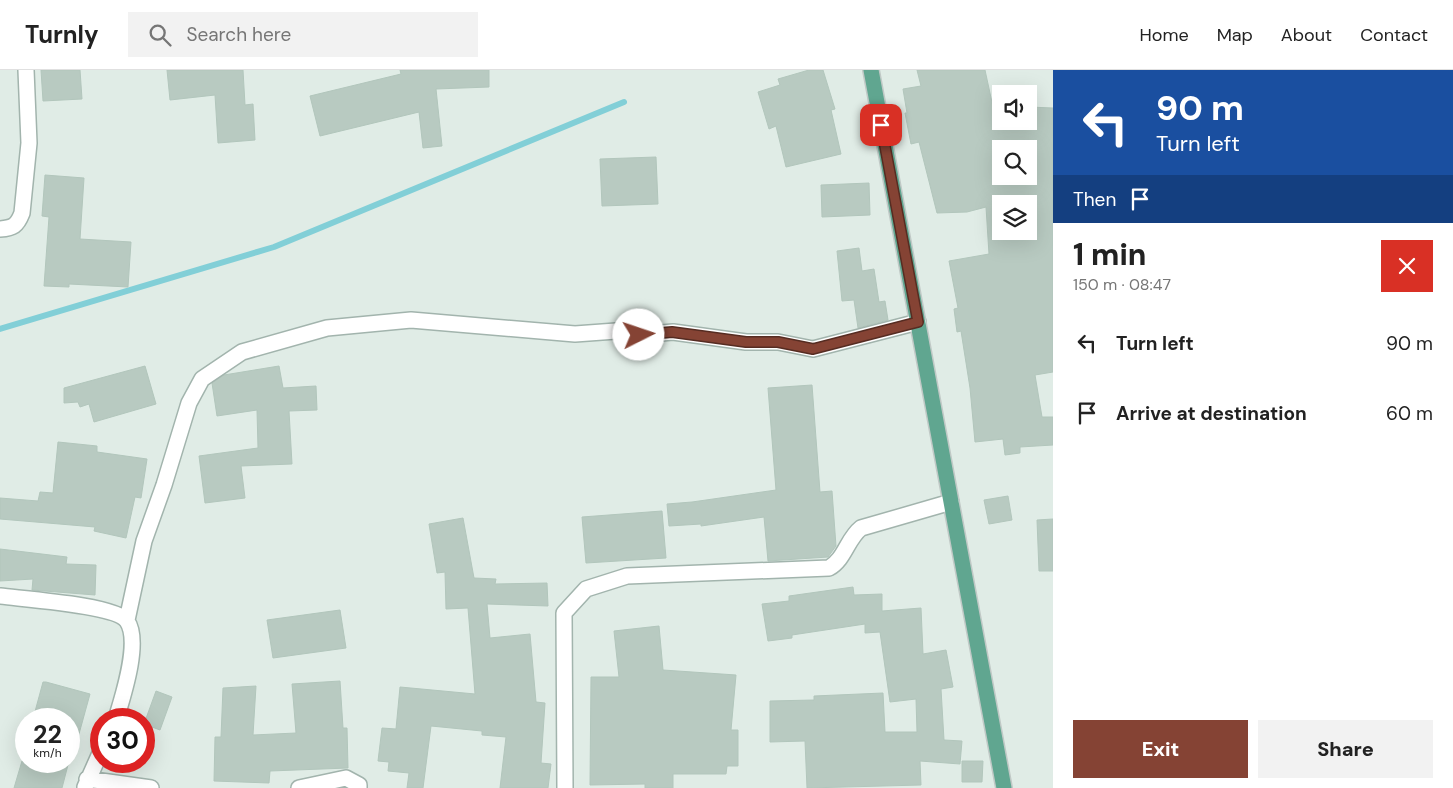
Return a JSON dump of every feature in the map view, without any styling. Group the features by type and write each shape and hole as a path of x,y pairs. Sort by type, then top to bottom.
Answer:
{"main road":[{"path":"871,70 1004,788"}],"street":[{"path":"0,229 12,229 18,223 22,213 29,143 26,70"},
{"path":"119,708 128,676 133,641 127,620 144,542 189,403 202,379 242,352 327,328 411,320 575,334 616,331 639,335 672,332 746,342 778,342 813,349 918,322"},
{"path":"565,788 564,613 586,589 627,576 829,568 840,560 852,535 861,528 951,502"},
{"path":"0,596 91,607 118,613 127,620"},
{"path":"298,788 346,778 359,785 359,788"},
{"path":"86,783 151,788"}],"building":[{"path":"41,70 80,70 82,99 43,101"},
{"path":"167,70 243,70 245,105 253,104 255,140 218,143 215,95 170,100"},
{"path":"400,70 489,70 489,87 436,89 442,146 423,148 419,112 320,136 310,96 401,74"},
{"path":"809,70 823,70 835,109 831,110 841,154 786,167 776,126 769,129 758,92 780,85 778,79"},
{"path":"917,70 985,70 992,102 992,130 1037,130 1037,107 1053,108 1053,372 1035,375 1042,417 1053,417 1053,445 1020,447 1020,453 1005,455 1003,439 975,442 970,388 961,331 957,332 954,309 958,308 949,261 989,254 986,207 967,212 937,213 919,142 911,144 903,89 921,86"},
{"path":"656,157 658,204 602,206 600,159"},
{"path":"45,175 84,178 80,239 131,242 128,287 69,284 69,287 44,286 49,217 42,216"},
{"path":"869,183 870,215 822,217 821,185"},
{"path":"859,248 862,271 874,269 879,302 885,301 888,320 858,328 854,300 842,301 837,251"},
{"path":"145,366 156,404 94,422 89,404 80,407 78,402 64,403 64,388"},
{"path":"279,366 283,388 316,386 317,410 289,411 292,464 241,466 245,498 205,503 199,456 258,448 257,410 217,416 212,383 224,375"},
{"path":"812,385 820,492 832,491 836,546 828,557 768,561 764,517 701,526 701,524 669,526 667,504 776,490 768,388"},
{"path":"58,442 97,446 97,452 147,459 141,498 135,497 126,538 94,531 95,527 0,519 0,498 38,501 40,492 53,493"},
{"path":"1008,496 1012,520 989,524 984,500"},
{"path":"662,511 666,558 586,563 582,517"},
{"path":"463,518 474,578 496,579 495,584 547,583 548,606 487,604 490,638 530,634 536,702 545,703 541,763 551,764 548,788 500,788 506,737 482,735 482,731 431,726 423,788 407,788 409,773 388,771 389,762 378,761 382,728 396,729 400,687 475,694 468,608 446,609 445,572 437,573 429,524"},
{"path":"1053,519 1053,571 1039,571 1037,520"},
{"path":"0,549 67,557 66,564 96,565 95,595 32,590 33,579 0,581"},
{"path":"853,587 854,595 882,594 882,611 921,608 923,654 946,650 953,687 941,689 944,740 962,741 960,764 920,761 921,785 807,788 805,741 770,742 770,701 814,700 814,696 883,693 885,732 917,732 916,699 890,702 880,632 865,633 865,624 792,635 792,638 768,641 762,604 789,601 789,596"},
{"path":"340,610 346,648 273,658 267,620"},
{"path":"659,626 663,670 736,675 731,730 738,730 738,766 727,766 726,774 673,774 673,788 645,788 645,784 590,785 591,677 619,677 614,631"},
{"path":"340,681 343,728 347,728 348,768 270,771 269,783 214,781 215,737 221,737 223,688 256,686 253,735 296,733 292,684"},
{"path":"43,682 90,694 80,730 80,708 36,708"},
{"path":"156,691 172,697 160,730 155,728 155,708 150,708"},
{"path":"962,761 983,761 982,782 962,782"},
{"path":"18,773 66,773 62,788 14,788"}],"waterway":[{"path":"0,329 274,247 624,102"}],"route":[{"path":"639,335 672,332 746,342 778,342 813,349 828,347 842,341 918,322 881,125"}]}
